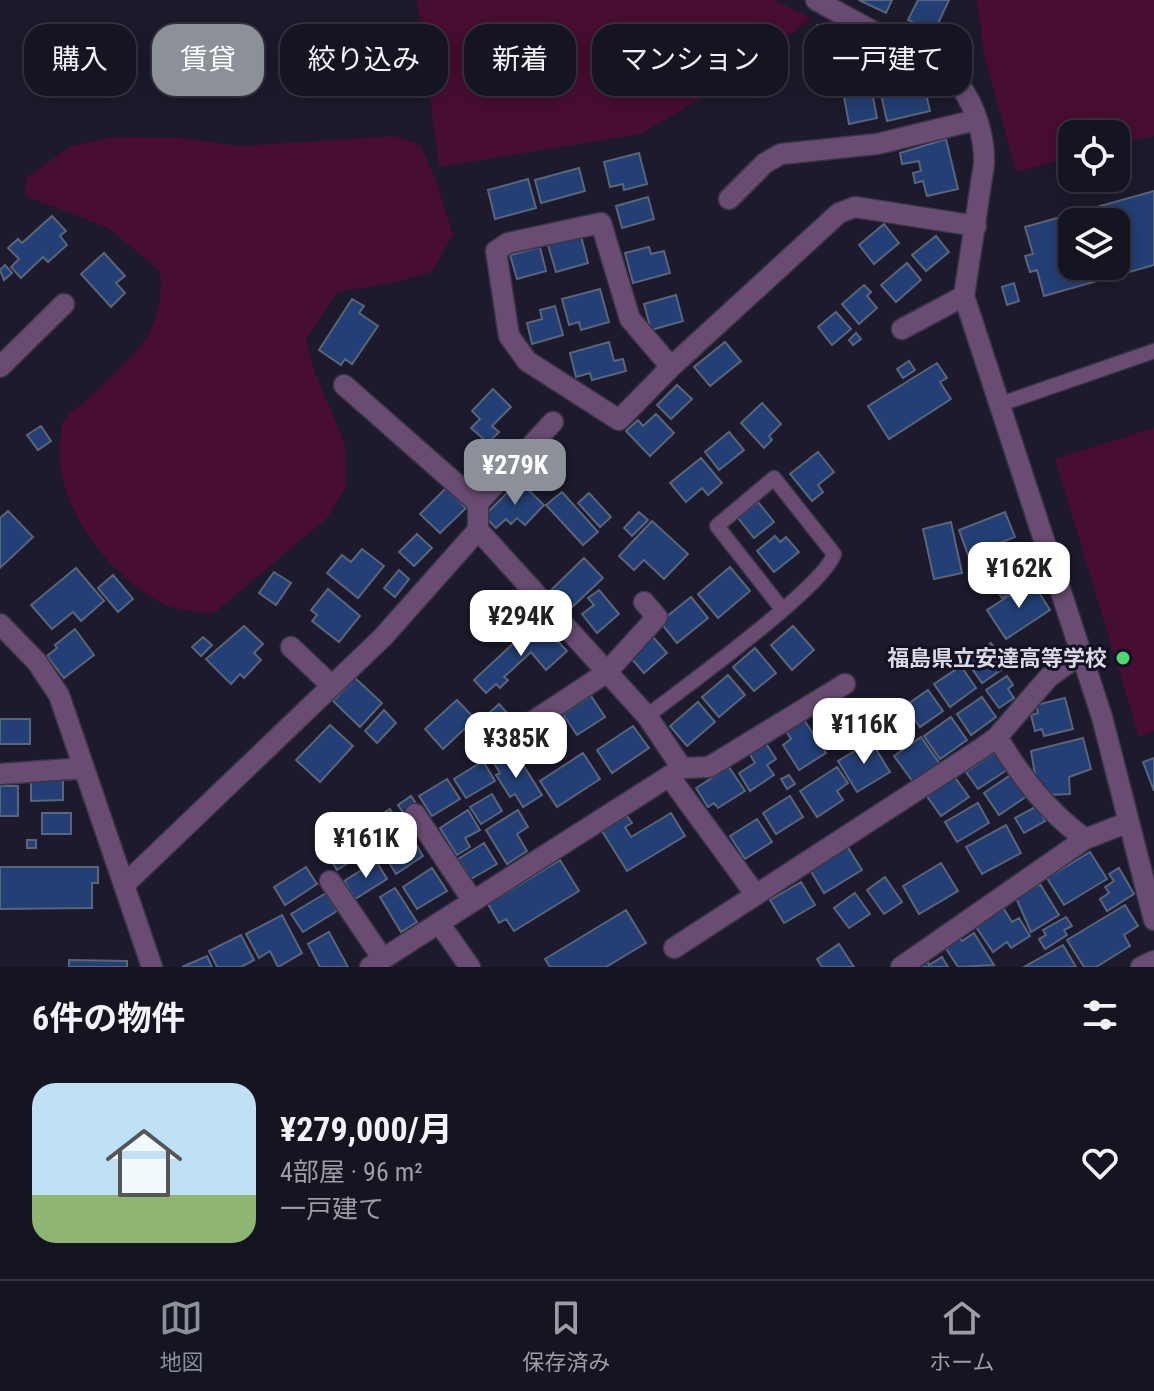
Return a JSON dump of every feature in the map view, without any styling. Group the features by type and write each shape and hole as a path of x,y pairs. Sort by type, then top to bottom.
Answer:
{"street":[{"path":"816,0 960,85 985,144 964,296 1102,717 1154,920"},
{"path":"729,199 765,163 781,154 877,144 976,120"},
{"path":"671,367 630,319 601,223 508,243 496,251 509,336 527,361 619,420 671,367 839,213 855,207 976,226"},
{"path":"902,329 964,296"},
{"path":"0,367 64,304"},
{"path":"344,385 478,503"},
{"path":"124,885 383,637 478,530 478,503 553,422"},
{"path":"478,530 647,716 676,772 756,895"},
{"path":"512,735 606,673 657,617 644,602"},
{"path":"0,624 37,662 59,695 152,967"},
{"path":"291,647 332,686"},
{"path":"674,948 997,737 1032,694 1081,654"},
{"path":"330,881 376,963 676,772 709,767 845,684"},
{"path":"997,737 1032,792 1055,817 1085,839"},
{"path":"0,774 84,768"},
{"path":"415,814 473,901"},
{"path":"901,967 1085,839 1129,822"},
{"path":"439,923 470,967"},
{"path":"1141,967 1154,961"}],"lane":[{"path":"998,405 1154,351"},
{"path":"647,716 782,609 830,566 834,554 774,478 717,526 782,609"}],"shaded area":[{"path":"417,0 774,0 811,18 788,37 788,24 592,24 592,96 705,96 641,134 439,167 430,96 448,96 448,24 420,24"},
{"path":"977,0 1154,0 1154,136 1130,142 1130,120 1058,120 1058,161 1016,172 983,50"},
{"path":"395,136 421,145 453,234 432,272 337,292 306,339 312,365 345,445 345,488 328,517 213,614 166,605 125,577 89,536 65,489 60,464 63,422 119,370 143,343 151,328 160,293 160,271 108,228 26,196 26,178 71,146 114,137 181,138 239,146"},
{"name":"福島県立安達高等学校","path":"1154,428 1154,731 1139,737 1055,459"}],"building":[{"path":"859,0 892,0 886,13"},
{"path":"918,0 949,0 938,24 917,24 908,20"},
{"path":"873,96 877,118 849,124 844,97"},
{"path":"881,96 926,96 930,111 887,121"},
{"path":"946,139 958,189 927,196 923,181 915,183 913,173 921,171 919,161 902,164 900,153"},
{"path":"639,153 647,184 624,190 623,184 610,187 604,162"},
{"path":"579,168 585,191 541,203 535,180"},
{"path":"528,179 536,208 495,219 488,190"},
{"path":"1154,191 1154,265 1130,272 1130,208 1093,208"},
{"path":"648,197 654,219 622,228 616,206"},
{"path":"52,216 66,231 60,236 67,245 48,262 43,257 21,278 11,267 19,259 8,248 18,239 22,243"},
{"path":"1058,218 1058,280 1101,280 1044,296 1037,270 1030,272 1025,256 1033,254 1025,227"},
{"path":"884,224 899,243 874,264 859,245"},
{"path":"581,236 588,263 556,272 548,245"},
{"path":"936,236 949,252 926,271 912,255"},
{"path":"540,247 546,271 517,279 510,255"},
{"path":"649,247 651,254 664,251 670,273 633,283 625,253"},
{"path":"104,253 125,276 116,283 125,293 111,307 81,274"},
{"path":"907,263 921,280 896,302 881,285"},
{"path":"5,265 12,273 4,280 0,270"},
{"path":"1014,283 1019,301 1007,305 1002,287"},
{"path":"864,285 871,292 867,296 877,308 859,324 842,304"},
{"path":"600,289 609,322 581,330 579,322 569,325 562,299"},
{"path":"676,295 683,321 651,330 644,304"},
{"path":"352,299 364,306 359,313 378,326 352,364 345,359 341,365 319,350"},
{"path":"555,306 563,335 532,344 527,323 542,319 540,310"},
{"path":"836,312 851,329 832,345 818,327"},
{"path":"856,333 861,339 853,345 849,340"},
{"path":"609,342 614,361 623,359 626,371 592,380 590,373 576,377 570,353"},
{"path":"725,342 741,361 710,386 694,367"},
{"path":"909,361 915,370 903,378 897,369"},
{"path":"937,363 947,378 940,382 951,399 889,439 868,406"},
{"path":"677,385 692,399 671,419 657,405"},
{"path":"493,389 511,407 492,426 499,432 488,443 471,428 480,419 472,411"},
{"path":"762,403 781,424 769,436 772,440 764,448 741,423"},
{"path":"656,414 674,433 650,456 626,431 638,420 643,426"},
{"path":"41,426 51,441 38,450 27,435"},
{"path":"729,432 744,450 719,470 705,452"},
{"path":"818,452 834,472 818,485 823,492 812,501 790,474"},
{"path":"701,458 722,483 708,495 702,488 686,502 670,483"},
{"path":"519,481 544,505 525,525 517,518 511,524 506,519 496,528 484,516"},
{"path":"446,488 466,508 440,533 420,514"},
{"path":"562,492 598,532 583,545 546,505"},
{"path":"589,493 611,517 600,527 578,503"},
{"path":"758,502 774,522 754,538 738,518"},
{"path":"8,511 33,537 0,568 0,518"},
{"path":"639,512 648,520 632,536 624,528"},
{"path":"1005,512 1015,537 968,555 959,530"},
{"path":"652,521 688,554 664,579 644,560 634,570 619,556"},
{"path":"951,522 962,573 934,579 923,529"},
{"path":"417,534 432,548 414,566 399,552"},
{"path":"775,536 780,542 786,537 799,552 774,572 757,551"},
{"path":"362,549 384,566 358,598 327,573 342,555 351,562"},
{"path":"584,558 603,578 567,612 548,593"},
{"path":"1026,559 1037,576 1002,598 991,581"},
{"path":"730,567 750,591 718,618 698,594"},
{"path":"76,568 104,601 81,621 73,612 52,629 31,605"},
{"path":"399,570 409,579 395,597 384,588"},
{"path":"274,572 291,583 276,605 259,593"},
{"path":"113,575 133,599 118,612 98,588"},
{"path":"1032,581 1050,610 1006,639 987,610"},
{"path":"328,589 360,616 339,642 312,621 317,615 311,610"},
{"path":"599,590 619,614 597,633 582,614 594,605 588,598"},
{"path":"691,597 708,618 677,643 660,622"},
{"path":"244,626 263,644 254,653 261,660 244,678 240,674 231,684 206,659"},
{"path":"532,626 543,638 549,632 567,651 546,670 531,652 504,677 508,680 500,688 496,684 486,693 474,680"},
{"path":"793,626 814,650 792,670 771,645"},
{"path":"75,629 94,655 64,678 47,656"},
{"path":"203,637 212,645 201,656 192,647"},
{"path":"653,637 667,653 644,673 629,656"},
{"path":"991,643 1007,666 982,683 966,660"},
{"path":"755,648 776,673 754,691 733,667"},
{"path":"961,666 976,688 950,707 934,684"},
{"path":"728,675 745,695 719,717 702,697"},
{"path":"1007,676 1013,685 1008,689 1014,698 999,708 986,690"},
{"path":"355,678 382,703 360,727 333,701"},
{"path":"928,690 943,711 920,727 905,706"},
{"path":"591,696 605,717 577,735 563,714"},
{"path":"982,697 996,717 971,735 957,714"},
{"path":"1065,698 1073,729 1044,736 1042,729 1035,731 1031,715 1038,713 1036,705"},
{"path":"457,700 475,719 443,749 425,729"},
{"path":"698,702 715,722 687,746 670,726"},
{"path":"829,702 846,726 828,739 811,714"},
{"path":"499,704 511,717 501,726 489,713"},
{"path":"384,710 396,723 377,743 365,731"},
{"path":"899,712 914,733 892,749 876,727"},
{"path":"951,717 967,740 940,759 924,736"},
{"path":"0,719 30,719 30,744 0,744"},
{"path":"804,720 826,753 799,770 783,745 791,739 786,731"},
{"path":"546,723 559,742 530,760 524,752 518,756 511,745"},
{"path":"330,725 353,746 320,782 296,760"},
{"path":"633,726 649,748 612,773 597,750"},
{"path":"921,737 940,764 913,782 894,756"},
{"path":"1083,738 1091,769 1069,777 1070,794 1050,795 1036,781 1031,751"},
{"path":"871,741 890,772 857,792 838,761"},
{"path":"765,742 776,759 767,765 774,775 750,791 739,773 755,763 749,753"},
{"path":"508,751 517,766 522,763 542,795 523,807 515,794 510,797 496,775 500,773 492,760"},
{"path":"995,752 1007,770 978,789 966,772"},
{"path":"583,753 600,779 557,807 540,781"},
{"path":"1154,758 1154,791 1143,762"},
{"path":"483,761 495,781 466,798 454,779"},
{"path":"729,767 745,791 718,808 714,803 708,807 696,788"},
{"path":"837,767 848,783 837,791 843,800 817,817 800,791"},
{"path":"1012,774 1027,796 999,815 984,793"},
{"path":"789,775 795,784 787,789 781,779"},
{"path":"954,776 969,797 941,816 926,795"},
{"path":"447,779 460,799 432,816 419,796"},
{"path":"63,780 63,800 31,801 31,781"},
{"path":"0,786 18,786 18,816 0,816"},
{"path":"492,794 502,811 481,824 470,807"},
{"path":"411,796 417,805 404,814 398,805"},
{"path":"790,796 803,817 776,834 763,813"},
{"path":"978,803 989,823 957,842 945,822"},
{"path":"1037,806 1045,821 1024,833 1015,818"},
{"path":"390,809 401,828 375,844 363,826"},
{"path":"468,810 480,830 465,838 470,847 457,855 440,828"},
{"path":"518,810 528,827 517,834 527,851 507,864 486,830"},
{"path":"42,813 71,813 71,834 42,834"},
{"path":"671,813 685,836 627,871 602,831 627,816 632,823 625,827 631,837"},
{"path":"757,819 772,842 745,859 730,836"},
{"path":"1006,825 1021,853 982,874 966,847"},
{"path":"357,831 369,850 337,870 326,852"},
{"path":"411,836 423,856 396,874 383,853"},
{"path":"27,840 36,840 36,848 27,848"},
{"path":"484,843 497,864 471,879 458,859"},
{"path":"847,846 862,870 824,893 809,868"},
{"path":"1090,852 1107,879 1064,905 1047,878"},
{"path":"560,860 579,891 514,931 506,919 499,923 488,904"},
{"path":"376,861 387,879 355,899 344,881"},
{"path":"941,863 958,891 919,914 903,886"},
{"path":"0,867 98,867 98,883 92,883 92,908 0,909"},
{"path":"306,867 317,884 285,905 274,887"},
{"path":"432,868 447,891 417,909 403,887"},
{"path":"1119,868 1134,894 1107,911 1100,899 1109,893 1105,887 1114,881 1109,874"},
{"path":"885,877 902,902 884,914 867,890"},
{"path":"801,882 815,905 784,923 770,900"},
{"path":"1040,884 1059,915 1031,932 1016,898"},
{"path":"395,888 417,922 401,932 380,897"},
{"path":"326,893 337,911 303,932 291,914"},
{"path":"855,893 870,914 849,928 834,908"},
{"path":"1125,905 1138,926 1124,935 1130,946 1096,967 1084,967 1067,940"},
{"path":"1002,906 1012,922 1019,918 1030,936 1011,948 1007,942 993,952 974,924"},
{"path":"626,910 646,943 606,967 550,967 545,959"},
{"path":"282,915 302,953 278,967 270,951 259,958 246,934"},
{"path":"1066,917 1072,926 1064,930 1067,935 1045,949 1039,939 1046,935 1043,930"},
{"path":"329,932 348,967 320,967 308,944"},
{"path":"974,933 994,965 958,967 943,944 958,935 962,941"},
{"path":"241,935 254,960 241,967 217,967 209,951"},
{"path":"839,944 854,967 822,967 817,959"},
{"path":"1063,945 1076,967 1024,967"},
{"path":"207,956 212,967 182,967"},
{"path":"942,957 948,967 918,967 927,961 929,965"},
{"path":"69,960 127,961 127,967 69,967"}],"place":[{"name":"福島県立安達高等学校","path":"1123,658"}]}
